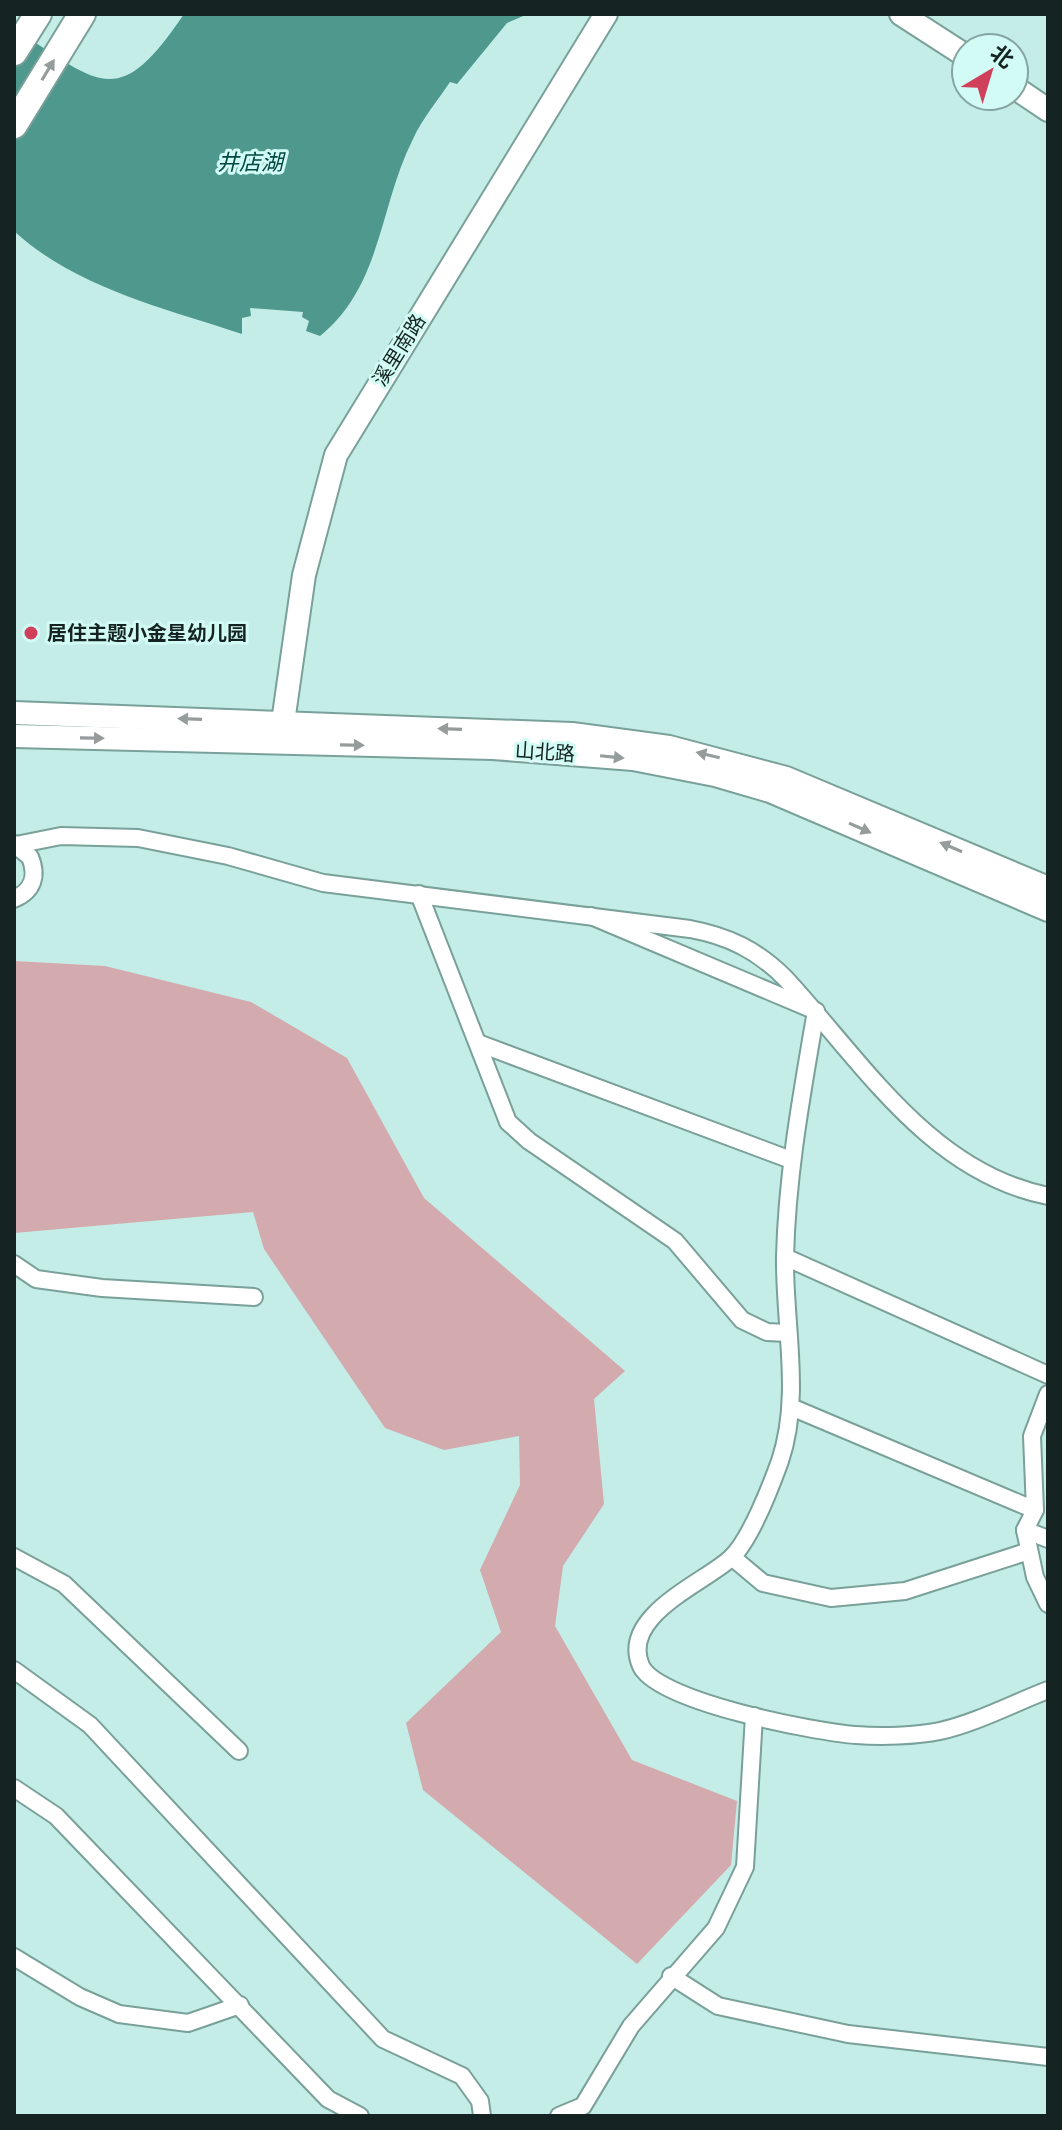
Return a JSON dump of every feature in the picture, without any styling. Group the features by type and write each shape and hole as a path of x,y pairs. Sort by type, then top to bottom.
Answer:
{"main road":[{"path":"14,52 38,14"},
{"path":"14,125 82,14"},
{"name":"溪里南路","path":"283,722 304,575 336,455 606,14"},
{"path":"901,14 950,46"},
{"path":"1030,98 1048,110"},
{"name":"山北路","path":"14,713 572,734 690,751 786,778 1048,888"},
{"name":"山北路","path":"14,736 493,748 633,759 715,775 770,791 1048,910"},
{"path":"990,863 1048,882"}],"street":[{"path":"15,845 61,836 138,838 228,856 323,883 690,929 729,939 765,959 816,1011 932,1141 985,1176 1048,1196"},
{"path":"14,899 26,893 35,876 30,857 15,845"},
{"path":"419,894 503,1113 517,1131 675,1241 742,1320 767,1332 787,1333"},
{"path":"591,916 816,1011"},
{"path":"816,1011 791,1160 785,1257 791,1407 779,1463 732,1557 656,1609 639,1644 641,1666 661,1686 724,1710 856,1735 941,1731 1048,1690"},
{"path":"478,1043 791,1160"},
{"path":"785,1257 1048,1375"},
{"path":"14,1264 36,1279 102,1288 254,1297"},
{"path":"1048,1394 1032,1436 1035,1510 1025,1530 1035,1577 1048,1604"},
{"path":"791,1407 1035,1510"},
{"path":"1025,1530 1048,1539"},
{"path":"732,1557 763,1583 831,1598 905,1591 1029,1551"},
{"path":"14,1557 64,1584 239,1751"},
{"path":"14,1670 90,1725 383,2039 462,2076 480,2101 482,2116"},
{"path":"559,2116 583,2106 631,2026 671,1976 716,1928 745,1867 754,1716"},
{"path":"14,1788 56,1816 328,2099 360,2116"},
{"path":"14,1957 80,1997 119,2014 188,2023 240,2005"},
{"path":"671,1976 718,2006 848,2034 1048,2057"}],"shaded area":[{"path":"14,961 105,966 251,1002 347,1058 424,1198 625,1371 594,1399 604,1504 563,1566 555,1626 632,1760 737,1801 731,1865 637,1964 423,1790 406,1723 501,1632 480,1570 520,1485 519,1436 444,1450 385,1428 264,1249 253,1212 14,1233"}],"water":[{"name":"井店湖","path":"184,14 528,14 507,23 457,84 450,82 425,117 402,165 368,269 356,294 320,336 306,331 309,321 302,317 303,312 250,308 251,316 242,318 242,334 152,305 93,282 65,267 38,251 14,231 14,29 87,74 106,79 123,77 141,66 161,46"}],"place":[{"name":"居住主题小金星幼儿园","path":"31,633"}]}
